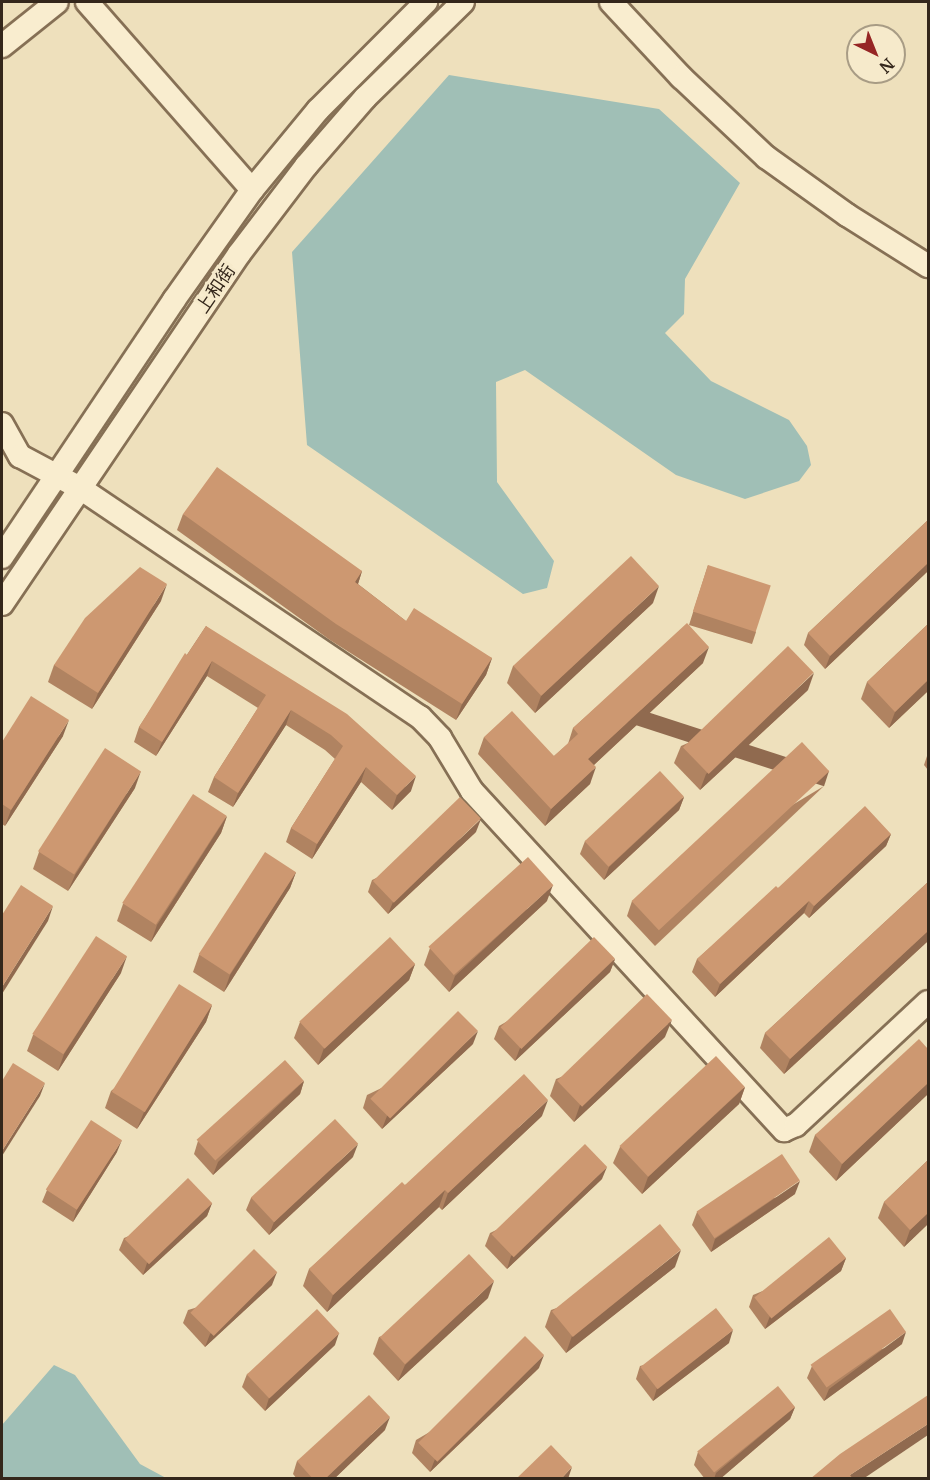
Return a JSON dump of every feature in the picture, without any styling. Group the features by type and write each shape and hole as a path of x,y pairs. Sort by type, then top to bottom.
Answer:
{"street":[{"path":"2,46 57,2"},
{"path":"87,2 252,189"},
{"name":"上和街","path":"2,557 252,189 318,110 426,2"},
{"name":"上和街","path":"2,604 239,254 306,166 365,98 463,2"},
{"path":"611,2 681,77 766,157 847,215 928,266"},
{"path":"2,424 20,456 80,488 420,717 440,738 472,791 784,1130 796,1125 928,1002"}],"water":[{"path":"449,75 659,109 740,183 685,279 684,314 665,333 711,381 789,420 807,446 811,465 799,481 745,499 676,475 525,370 496,382 497,482 554,561 547,588 523,594 307,445 292,252"},
{"path":"54,1365 75,1375 140,1464 166,1478 2,1478 2,1425"}],"building":[{"path":"217,467 362,571 355,582 406,621 414,608 492,658 462,704 336,624 183,514"},
{"path":"928,520 928,563 830,656 808,633"},
{"path":"631,556 659,586 541,696 513,666"},
{"path":"708,565 771,585 756,632 693,612"},
{"path":"140,567 167,584 98,693 54,665 85,618"},
{"path":"687,623 709,647 588,759 596,767 551,809 484,737 512,711 554,756 578,734 573,728"},
{"path":"928,624 928,680 895,712 867,682"},
{"path":"206,626 347,714 416,776 397,795 366,767 317,844 291,828 343,746 331,735 291,710 238,793 214,777 266,695 212,661 162,742 139,727 185,653 187,655"},
{"path":"788,646 814,673 709,774 683,747"},
{"path":"31,696 69,720 11,810 2,804 2,742"},
{"path":"802,742 829,771 659,930 632,901"},
{"path":"105,748 141,771 74,875 38,851"},
{"path":"660,771 684,797 609,867 585,841"},
{"path":"193,794 227,816 156,925 122,903"},
{"path":"460,797 481,819 394,903 373,881"},
{"path":"865,806 891,834 814,906 809,901 720,984 697,959 776,886 778,888"},
{"path":"265,852 296,872 230,974 199,954"},
{"path":"528,857 553,885 454,975 428,947"},
{"path":"928,882 928,931 790,1059 765,1033"},
{"path":"21,885 53,906 2,987 2,915"},
{"path":"96,936 127,956 63,1054 32,1034"},
{"path":"390,937 415,964 325,1049 299,1022"},
{"path":"594,937 615,959 521,1049 500,1027"},
{"path":"179,984 212,1005 145,1112 112,1092"},
{"path":"647,994 672,1020 582,1107 557,1081"},
{"path":"458,1011 478,1031 390,1118 370,1099"},
{"path":"919,1039 928,1049 928,1083 842,1164 815,1135"},
{"path":"716,1056 745,1087 648,1177 619,1146"},
{"path":"285,1060 304,1081 215,1160 197,1140"},
{"path":"13,1063 45,1083 2,1151 2,1081"},
{"path":"524,1074 548,1100 448,1193 445,1190 333,1295 309,1269 402,1182 405,1185"},
{"path":"335,1119 358,1144 274,1222 251,1197"},
{"path":"91,1120 122,1140 77,1210 46,1190"},
{"path":"585,1144 607,1167 514,1257 491,1234"},
{"path":"782,1154 800,1181 715,1238 697,1212"},
{"path":"928,1160 928,1213 910,1230 884,1202"},
{"path":"188,1178 212,1203 149,1264 125,1239"},
{"path":"660,1224 681,1250 573,1337 552,1311"},
{"path":"829,1237 846,1258 771,1318 754,1297"},
{"path":"254,1249 277,1272 214,1336 190,1313"},
{"path":"469,1254 494,1281 405,1364 380,1337"},
{"path":"716,1308 733,1330 658,1389 640,1367"},
{"path":"317,1309 340,1333 269,1399 247,1374"},
{"path":"890,1309 906,1332 827,1388 811,1365"},
{"path":"525,1336 544,1355 437,1462 418,1443"},
{"path":"778,1386 795,1407 714,1472 697,1451"},
{"path":"369,1395 390,1417 325,1479 313,1479 297,1461"},
{"path":"928,1395 928,1424 850,1475 853,1479 810,1479 840,1454"},
{"path":"551,1445 572,1467 561,1479 516,1479"}]}
